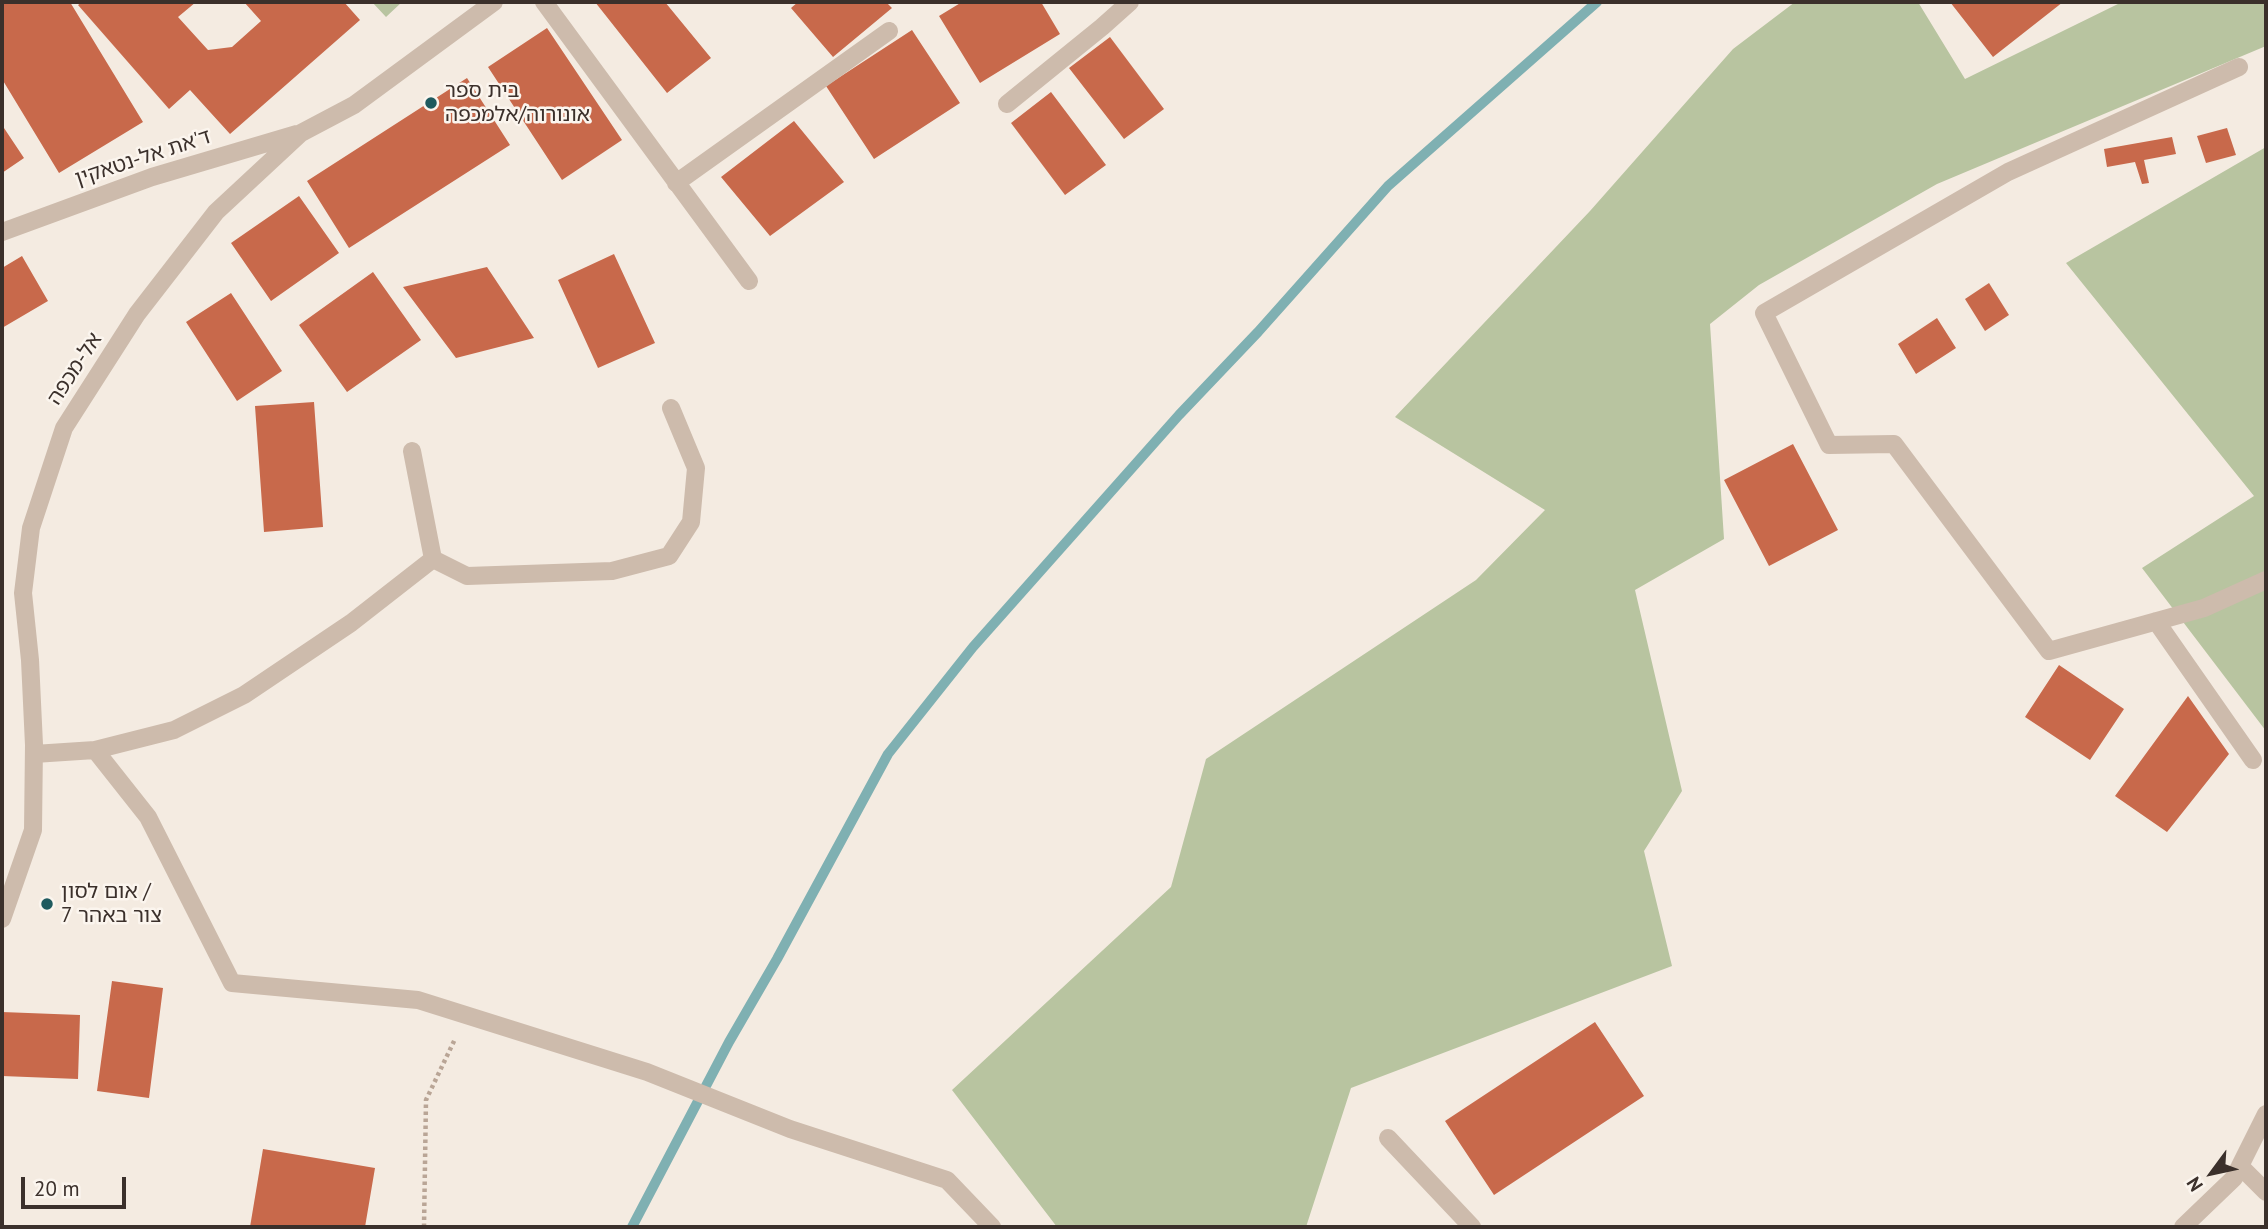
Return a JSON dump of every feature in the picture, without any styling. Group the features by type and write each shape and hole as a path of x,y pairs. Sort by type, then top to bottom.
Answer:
{"street":[{"name":"אל-מכפה","path":"2,919 33,830 34,754 30,660 23,593 31,528 64,428 137,314 216,212 301,133 354,105 494,2"},
{"path":"544,2 749,281"},
{"path":"1007,104 1130,2"},
{"path":"676,183 890,31"},
{"path":"2239,67 2008,172 1764,313 1829,445 1894,444 2049,651 2204,608 2266,580"},
{"name":"ד'את אל-נטאקין","path":"2,232 152,177 301,133"},
{"path":"433,559 467,576 612,571 669,556 691,522 696,468 671,408"},
{"path":"412,451 433,559"},
{"path":"34,754 95,750 174,730 244,695 351,622 433,559"},
{"path":"2156,621 2253,760"},
{"path":"95,750 148,817 232,983 418,1000 647,1072 790,1129 947,1180 992,1227"},
{"path":"2183,1227 2234,1178 2266,1114"},
{"path":"1388,1138 1472,1227"},
{"path":"2240,1167 2266,1192"}],"path":[{"path":"424,1227 426,1100 466,1016"}],"green space":[{"path":"372,2 402,2 386,17"},
{"path":"1795,2 1918,2 1965,79 2122,2 2266,2 2266,46 1937,184 1759,285 1710,324 1724,539 1635,590 1682,791 1644,851 1672,966 1351,1088 1306,1227 1057,1227 952,1090 1171,887 1206,759 1476,580 1545,510 1395,417 1590,211 1733,49"},
{"path":"2266,147 2266,731 2142,568 2254,496 2066,263"}],"building":[{"path":"2,2 70,2 143,122 59,173 2,79"},
{"path":"82,2 196,2 178,17 208,50 232,47 261,21 244,2 344,2 360,20 230,134 190,90 169,109 78,5"},
{"path":"595,2 665,2 711,58 667,93"},
{"path":"798,2 886,2 892,8 833,57 791,8"},
{"path":"962,2 1041,2 1060,34 980,83 939,16"},
{"path":"1950,2 2063,2 1993,57"},
{"path":"547,28 622,140 562,180 488,67"},
{"path":"912,30 960,103 874,159 826,86"},
{"path":"1110,37 1164,109 1124,139 1069,68"},
{"path":"467,78 510,145 349,248 307,181"},
{"path":"1051,92 1106,165 1065,195 1011,123"},
{"path":"794,121 844,182 770,236 721,177"},
{"path":"2,125 24,158 2,173"},
{"path":"2227,128 2236,155 2206,163 2197,136"},
{"path":"2172,137 2176,154 2144,160 2149,183 2142,184 2135,162 2107,167 2104,149"},
{"path":"299,196 339,253 271,301 231,243"},
{"path":"614,254 655,343 598,368 558,280"},
{"path":"22,256 48,301 2,328 2,268"},
{"path":"487,267 534,338 456,358 403,287"},
{"path":"373,272 421,340 347,392 299,325"},
{"path":"1989,283 2009,315 1985,331 1965,299"},
{"path":"231,293 282,371 237,401 186,322"},
{"path":"1937,318 1956,348 1916,374 1898,344"},
{"path":"314,402 323,527 264,532 255,406"},
{"path":"1793,444 1838,530 1769,566 1724,480"},
{"path":"2059,665 2124,709 2090,760 2025,717"},
{"path":"2188,696 2229,754 2167,832 2115,796"},
{"path":"112,981 163,988 149,1098 97,1091"},
{"path":"2,1012 80,1015 78,1079 2,1076"},
{"path":"1595,1022 1644,1096 1494,1195 1445,1121"},
{"path":"263,1149 375,1168 365,1227 250,1227"}],"waterway":[{"path":"632,1227 729,1042 888,754 973,647 1179,415 1258,332 1388,186 1597,2"}],"place":[{"name":"בית ספר אונורוה/אלמכפה","path":"431,103"},
{"name":"אום לסון / צור באהר 7","path":"47,904"}]}
